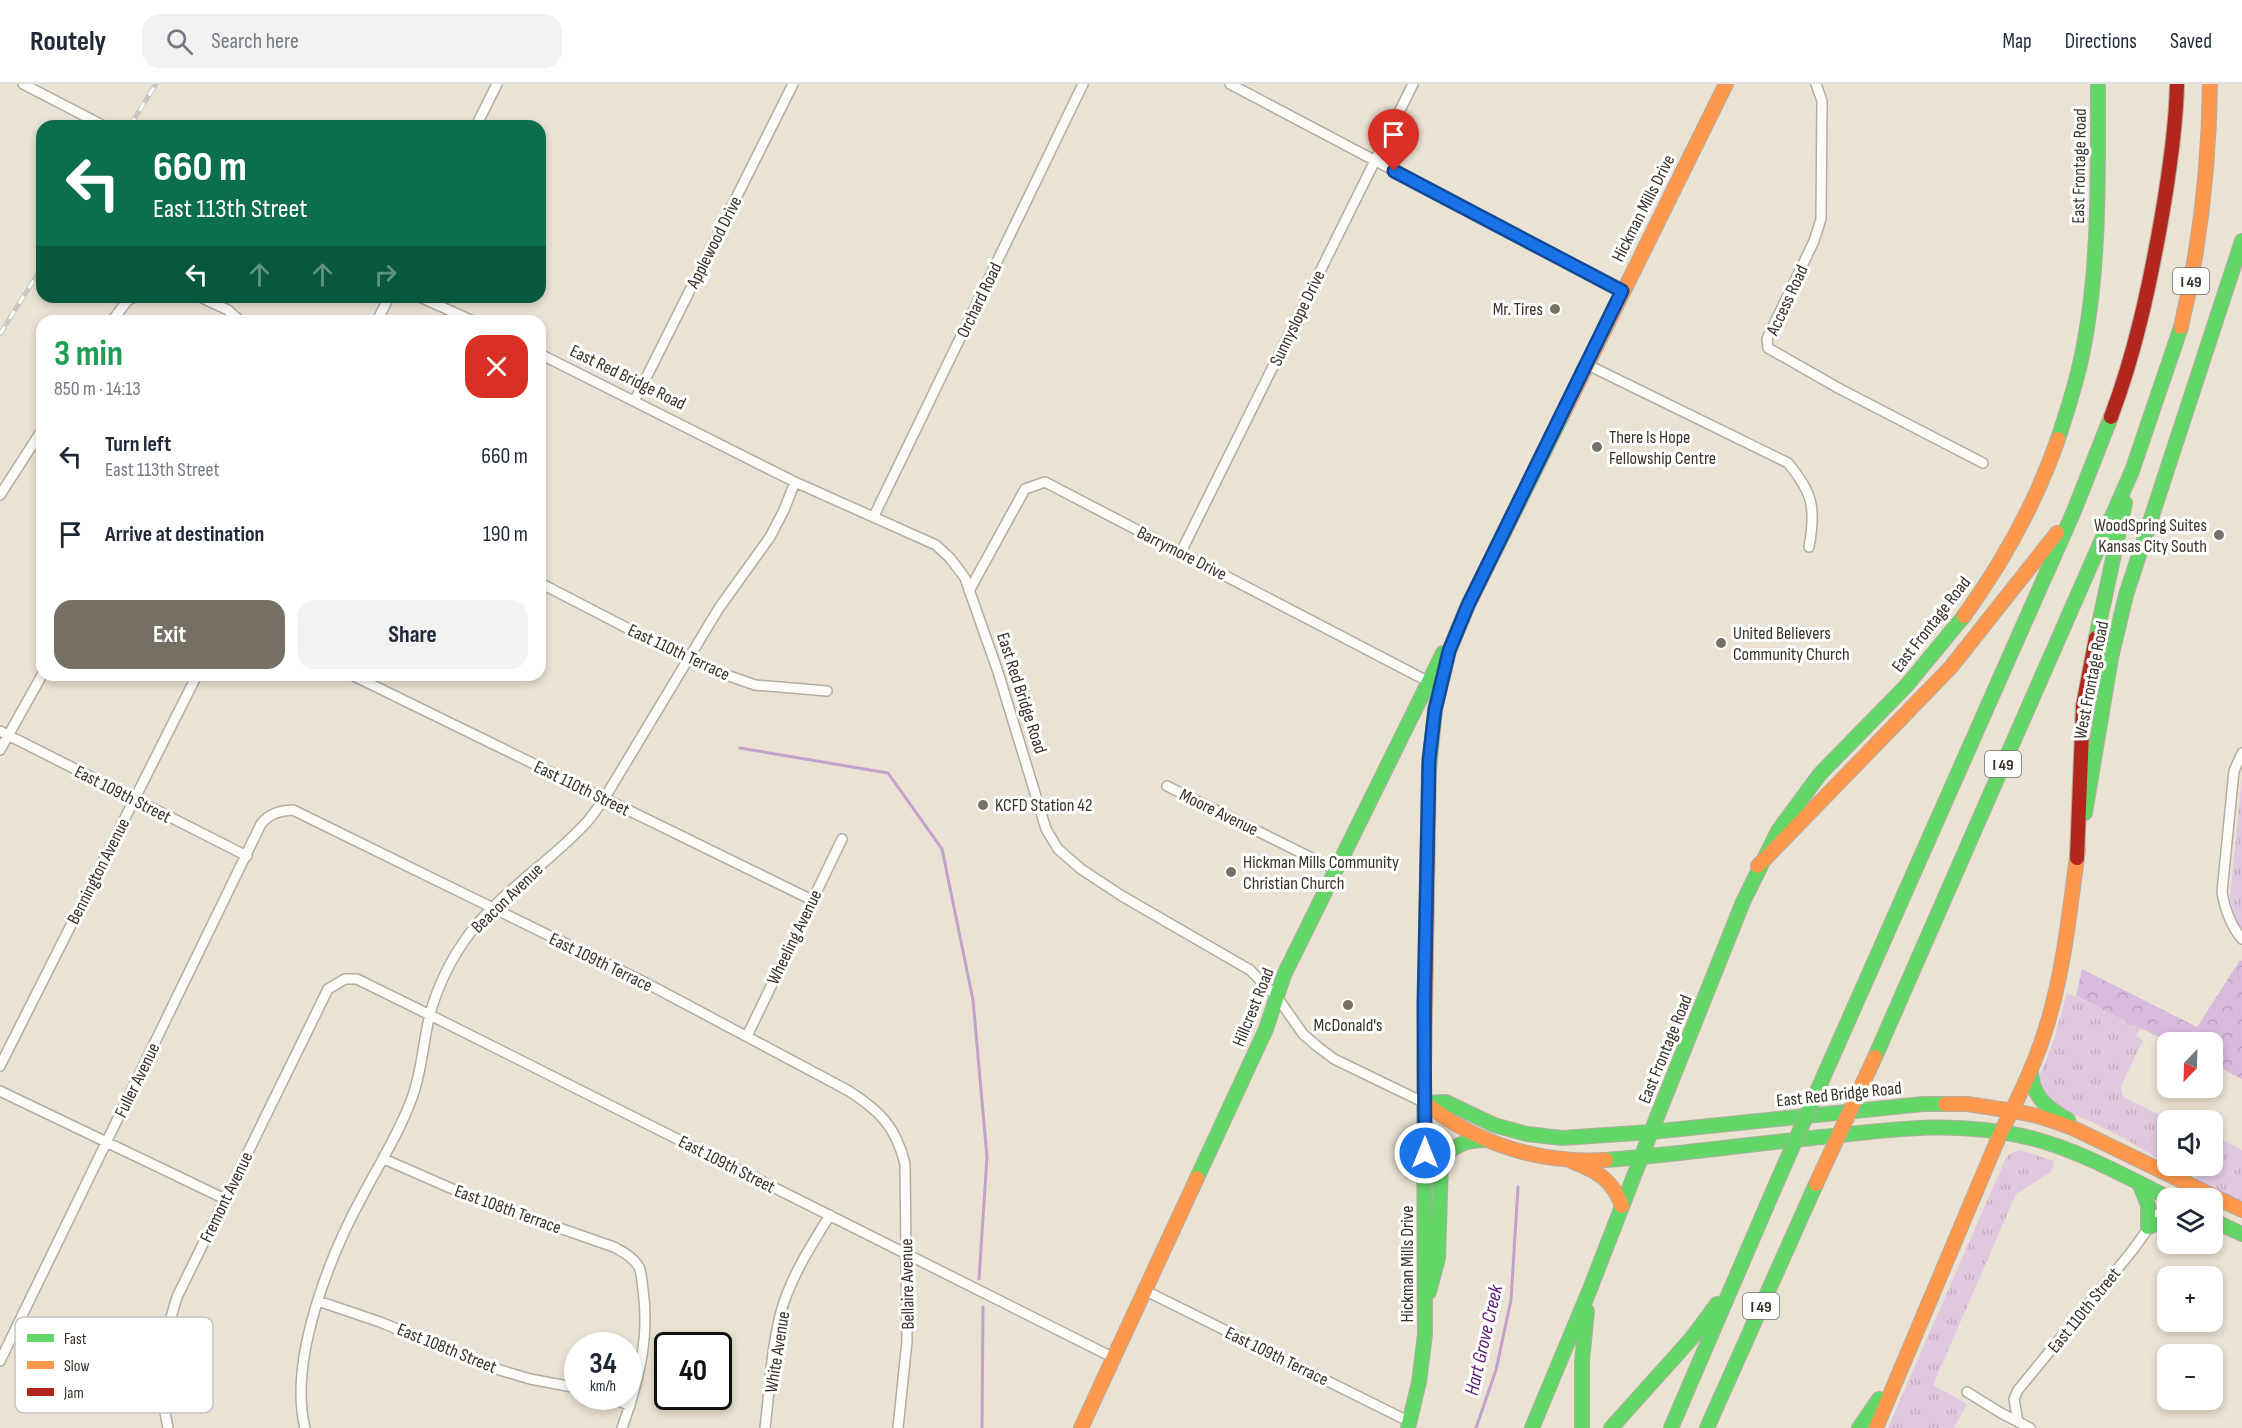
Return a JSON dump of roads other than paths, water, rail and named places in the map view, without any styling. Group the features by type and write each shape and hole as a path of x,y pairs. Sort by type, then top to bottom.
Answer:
{"main road":[{"name":"Hickman Mills Drive","path":"1468,605 1726,84"},
{"name":"East Frontage Road","path":"1590,1289 1758,866 1789,813 1821,774 1924,667 1960,621 1992,575 2040,483 2063,423 2081,365 2090,308 2097,199 2098,84"},
{"name":"I 49","path":"1671,1428 1733,1282 2074,511 2110,423 2138,333 2166,194 2177,114 2177,84"},
{"name":"I 49","path":"1707,1428 1875,1058 2132,471 2178,339 2194,266 2205,198 2210,84"},
{"name":"West Frontage Road","path":"1905,1359 2001,1132 2013,1111 2049,1018 2069,920 2077,858 2111,658 2126,595 2242,240"},
{"path":"2077,858 2083,706 2132,471"},
{"path":"1758,866 1951,667 2074,511"},
{"name":"Hillcrest Road","path":"1081,1428 1266,1029 1284,975 1336,870 1434,685 1468,605"},
{"name":"Hickman Mills Drive","path":"1409,1425 1419,1382 1425,1334 1428,783 1435,710 1434,685"},
{"path":"2032,1065 2030,1081 2042,1104 2103,1141"},
{"name":"East Red Bridge Road","path":"1425,1103 1446,1102 1494,1125 1527,1134 1562,1138 1651,1132 1923,1104 1967,1104 2047,1119 2103,1141 2198,1188"},
{"name":"East Red Bridge Road","path":"1425,1103 1440,1116 1511,1149 1548,1158 1565,1159 1642,1156 1934,1126 1978,1127 2034,1139 2062,1148 2157,1193"},
{"path":"1425,1305 1438,1258 1441,1163 1448,1151 1455,1145 1474,1140 1490,1140"},
{"path":"1565,1159 1608,1178 1617,1189 1622,1206"},
{"path":"2127,1178 2165,1186 2174,1186 2183,1181"},
{"path":"2140,1185 2147,1197 2150,1210 2148,1227 2157,1224"},
{"name":"East Red Bridge Road","path":"2223,1200 2242,1210"},
{"path":"2223,1225 2242,1234"},
{"path":"1611,1428 1691,1339 1733,1282"},
{"path":"1532,1428 1590,1289"},
{"path":"1582,1428 1582,1361 1590,1289"},
{"path":"1859,1428 1905,1359"},
{"path":"1875,1428 1905,1359"}],"street":[{"path":"23,84 92,120"},
{"path":"479,120 497,84"},
{"name":"Applewood Drive","path":"635,400 793,84"},
{"name":"Orchard Road","path":"874,516 1083,84"},
{"path":"1230,84 1622,291"},
{"name":"Sunnyslope Drive","path":"1180,552 1413,84"},
{"name":"Access Road","path":"1816,84 1822,101 1821,219 1814,241 1767,339 1768,348 1840,389 1983,463"},
{"path":"213,303 233,315"},
{"path":"433,303 460,315"},
{"name":"East Red Bridge Road","path":"546,357 795,482 936,545 950,558 965,578 998,672 1046,829 1058,849 1081,869 1122,896 1250,970 1277,997 1303,1034 1334,1059 1425,1103"},
{"path":"1586,364 1788,463 1804,482 1811,500 1813,525 1809,547"},
{"path":"0,495 36,439"},
{"name":"Beacon Avenue","path":"305,1428 300,1377 306,1341 318,1301 345,1232 400,1128 413,1095 430,1015 438,989 452,960 470,933 492,908 586,824 604,799 718,608 770,537 795,482"},
{"name":"Barrymore Drive","path":"969,591 1025,489 1045,482 1434,685"},
{"name":"East 110th Terrace","path":"546,586 687,659 755,685 827,691"},
{"path":"0,750 4,733 38,681"},
{"name":"Bennington Avenue","path":"0,1066 194,681"},
{"name":"East 110th Street","path":"364,681 812,900"},
{"name":"East 109th Street","path":"4,733 247,856"},
{"path":"2242,753 2234,771 2222,892 2231,923 2242,939"},
{"name":"Moore Avenue","path":"1167,786 1336,870"},
{"name":"East 109th Terrace","path":"285,811 292,810 650,985 849,1091 872,1106 889,1123 898,1142"},
{"name":"Fuller Avenue","path":"21,1317 261,824 276,811 285,811"},
{"name":"Wheeling Avenue","path":"747,1036 842,839"},
{"name":"East 109th Street","path":"339,982 345,979 357,979 1113,1357"},
{"name":"Fremont Avenue","path":"170,1317 177,1297 328,989 339,982"},
{"path":"0,1091 225,1199"},
{"name":"Bellaire Avenue","path":"898,1142 905,1164 907,1341 898,1428"},
{"name":"East 108th Terrace","path":"384,1159 473,1198 614,1246 632,1258 639,1268 645,1301 646,1331 642,1360"},
{"name":"White Avenue","path":"765,1428 778,1327 784,1305 798,1268 830,1215"},
{"name":"East 110th Street","path":"2018,1422 2014,1400 2018,1390 2132,1251 2157,1215"},
{"name":"East 109th Terrace","path":"1144,1290 1409,1425"},
{"name":"East 108th Street","path":"318,1301 380,1322 490,1367 530,1379 564,1385"},
{"name":"Fuller Avenue","path":"0,1361 15,1330"},
{"path":"1966,1392 2030,1428"},
{"path":"622,1428 629,1410"},
{"name":"Fremont Avenue","path":"165,1413 168,1428"}],"waterway":[{"path":"740,748 888,773 942,849 973,1000 987,1157 979,1279"},
{"name":"Hart Grove Creek","path":"1476,1428 1496,1370 1511,1300 1518,1187"},
{"path":"982,1428 983,1307"}],"railway":[{"path":"134,120 156,84"},
{"path":"0,334 36,277"}],"place":[{"name":"Mr. Tires","path":"1555,309"},
{"name":"There Is Hope Fellowship Centre","path":"1597,447"},
{"name":"WoodSpring Suites Kansas City South","path":"2219,535"},
{"name":"United Believers Community Church","path":"1721,643"},
{"name":"KCFD Station 42","path":"983,805"},
{"name":"Hickman Mills Community Christian Church","path":"1231,872"},
{"name":"McDonald's","path":"1348,1005"}]}
